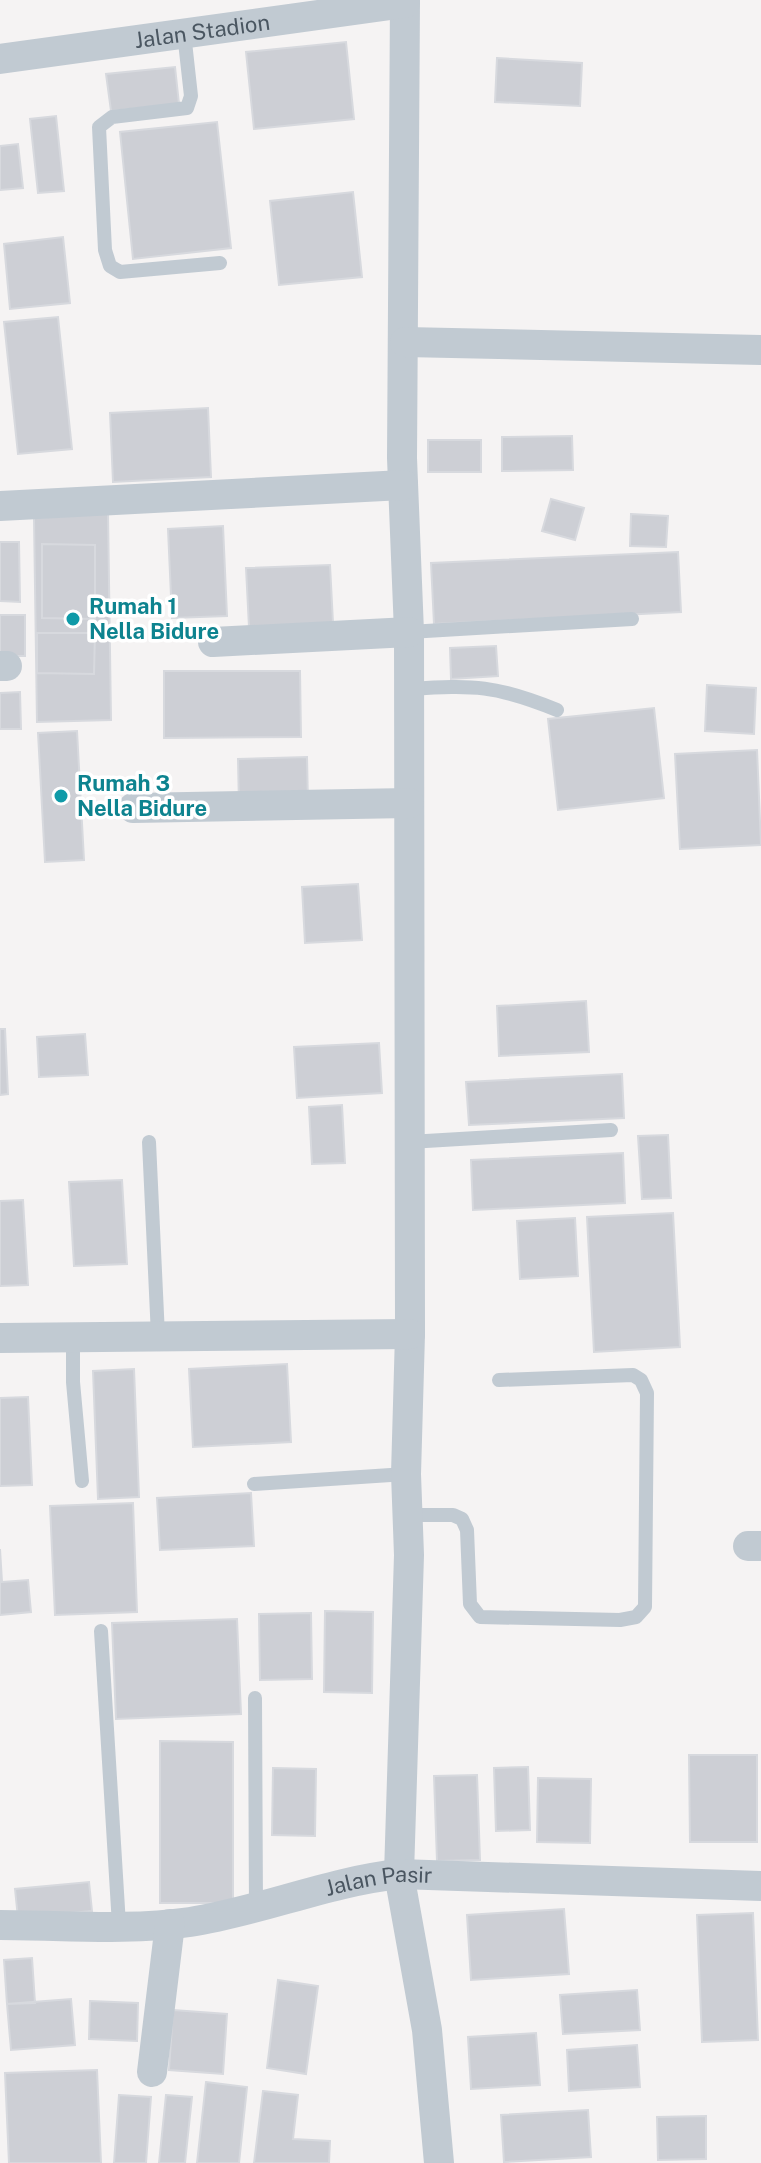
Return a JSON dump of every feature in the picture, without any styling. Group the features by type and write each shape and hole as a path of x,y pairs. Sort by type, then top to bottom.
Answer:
{"street":[{"name":"Jalan Stadion","path":"0,59 405,1"},
{"path":"405,1 403,485 409,632 410,1334 399,1874 427,2030 439,2163"},
{"path":"405,342 761,350"},
{"path":"0,506 403,485"},
{"path":"213,642 409,632"},
{"path":"133,808 409,803"},
{"path":"0,1338 410,1334"},
{"name":"Jalan Pasir","path":"0,1925 170,1924 256,1909 362,1878 399,1874 761,1886"},
{"path":"152,2072 170,1924"}],"lane":[{"path":"184,33 191,96 187,108 112,117 99,127 105,250 110,266 120,272 220,263"},
{"path":"409,632 632,619"},
{"path":"409,689 481,686 510,691 557,710"},
{"path":"409,1142 611,1130"},
{"path":"149,1142 158,1336"},
{"path":"73,1336 73,1382 82,1481"},
{"path":"407,1515 453,1515 462,1519 467,1530 470,1604 480,1617 620,1620 636,1617 645,1607 647,1393 641,1380 633,1375 499,1380"},
{"path":"254,1484 406,1474"},
{"path":"101,1631 119,1925"},
{"path":"255,1698 256,1909"}],"building":[{"path":"346,42 354,119 254,129 246,52"},
{"path":"497,58 582,63 580,106 495,102"},
{"path":"175,67 179,104 111,111 106,74"},
{"path":"56,116 64,191 38,193 30,119"},
{"path":"217,122 231,248 133,259 120,132"},
{"path":"18,144 23,188 0,190 0,146"},
{"path":"353,192 362,277 279,285 270,201"},
{"path":"63,237 70,303 10,309 4,244"},
{"path":"58,317 72,449 18,454 4,322"},
{"path":"208,408 211,477 113,482 110,413"},
{"path":"572,436 573,470 502,471 502,437"},
{"path":"428,440 481,440 481,472 428,472"},
{"path":"551,499 584,508 575,540 542,531"},
{"name":"Rumah 1 Nella Bidure","path":"108,513 111,720 37,722 34,518"},
{"path":"631,514 668,516 666,547 630,546"},
{"path":"223,526 227,616 172,618 168,529"},
{"path":"0,542 19,542 20,602 0,601"},
{"path":"42,544 95,545 95,619 42,618"},
{"path":"678,552 681,612 434,624 431,563"},
{"path":"330,565 333,623 249,627 246,568"},
{"path":"0,615 25,615 25,656 0,656"},
{"path":"37,633 95,633 94,674 37,673"},
{"path":"496,646 498,676 451,679 450,648"},
{"path":"164,671 300,671 301,737 164,738"},
{"path":"707,685 756,688 754,734 705,731"},
{"path":"20,692 21,729 0,729 0,693"},
{"path":"654,708 664,798 558,810 548,719"},
{"name":"Rumah 3 Nella Bidure","path":"77,731 84,860 45,862 38,733"},
{"name":"Rumah 3 Nella Bidure","path":"77,731 84,860 45,862 38,733"},
{"path":"757,750 761,845 680,849 675,754"},
{"path":"307,757 308,804 239,806 238,759"},
{"path":"358,884 362,940 305,943 302,887"},
{"path":"586,1001 589,1052 499,1056 497,1006"},
{"path":"0,1029 5,1029 8,1094 0,1095"},
{"path":"85,1034 88,1075 39,1077 37,1037"},
{"path":"379,1043 382,1093 297,1098 294,1047"},
{"path":"622,1074 624,1118 469,1125 466,1082"},
{"path":"342,1105 345,1163 312,1164 309,1107"},
{"path":"668,1135 671,1198 642,1199 638,1136"},
{"path":"623,1153 625,1203 473,1210 471,1160"},
{"path":"122,1180 127,1264 74,1266 69,1182"},
{"path":"23,1200 28,1285 0,1286 0,1201"},
{"path":"673,1213 680,1347 594,1352 587,1217"},
{"path":"575,1218 578,1276 520,1279 517,1221"},
{"path":"287,1364 291,1442 193,1447 189,1369"},
{"path":"134,1369 139,1497 98,1499 93,1371"},
{"path":"28,1397 32,1485 0,1486 0,1398"},
{"path":"251,1493 254,1546 160,1550 157,1498"},
{"path":"133,1503 137,1612 55,1615 50,1506"},
{"path":"0,1549 2,1582 28,1580 31,1612 0,1615"},
{"path":"325,1611 373,1612 372,1693 324,1692"},
{"path":"311,1613 312,1679 260,1680 259,1614"},
{"path":"237,1619 241,1714 116,1719 112,1623"},
{"path":"160,1741 233,1742 233,1903 160,1903"},
{"path":"689,1755 757,1755 757,1842 690,1842"},
{"path":"528,1767 530,1830 496,1831 494,1768"},
{"path":"273,1768 316,1769 315,1836 272,1835"},
{"path":"477,1775 480,1860 437,1861 434,1776"},
{"path":"538,1778 591,1779 590,1843 537,1842"},
{"path":"89,1882 92,1911 18,1918 15,1889"},
{"path":"564,1909 569,1974 471,1980 467,1915"},
{"path":"753,1913 758,2040 702,2042 697,1915"},
{"path":"32,1958 35,2003 7,2004 4,1960"},
{"path":"278,1980 318,1986 306,2074 267,2068"},
{"path":"637,1990 640,2030 563,2034 560,1995"},
{"path":"71,1999 75,2045 11,2050 7,2004"},
{"path":"90,2001 138,2003 137,2041 89,2039"},
{"path":"173,2010 227,2014 223,2074 169,2070"},
{"path":"536,2033 540,2085 471,2089 468,2037"},
{"path":"637,2045 640,2087 569,2091 567,2050"},
{"path":"97,2070 101,2163 9,2163 5,2073"},
{"path":"206,2082 247,2087 239,2163 197,2163"},
{"path":"263,2091 298,2095 293,2139 330,2141 329,2163 254,2163"},
{"path":"119,2095 151,2097 146,2163 114,2163"},
{"path":"166,2095 192,2097 185,2163 159,2163"},
{"path":"588,2110 591,2157 504,2162 501,2115"},
{"path":"706,2116 706,2159 658,2160 657,2117"}],"place":[{"name":"Rumah 1 Nella Bidure","path":"73,619"},
{"name":"Rumah 3 Nella Bidure","path":"61,796"}]}
